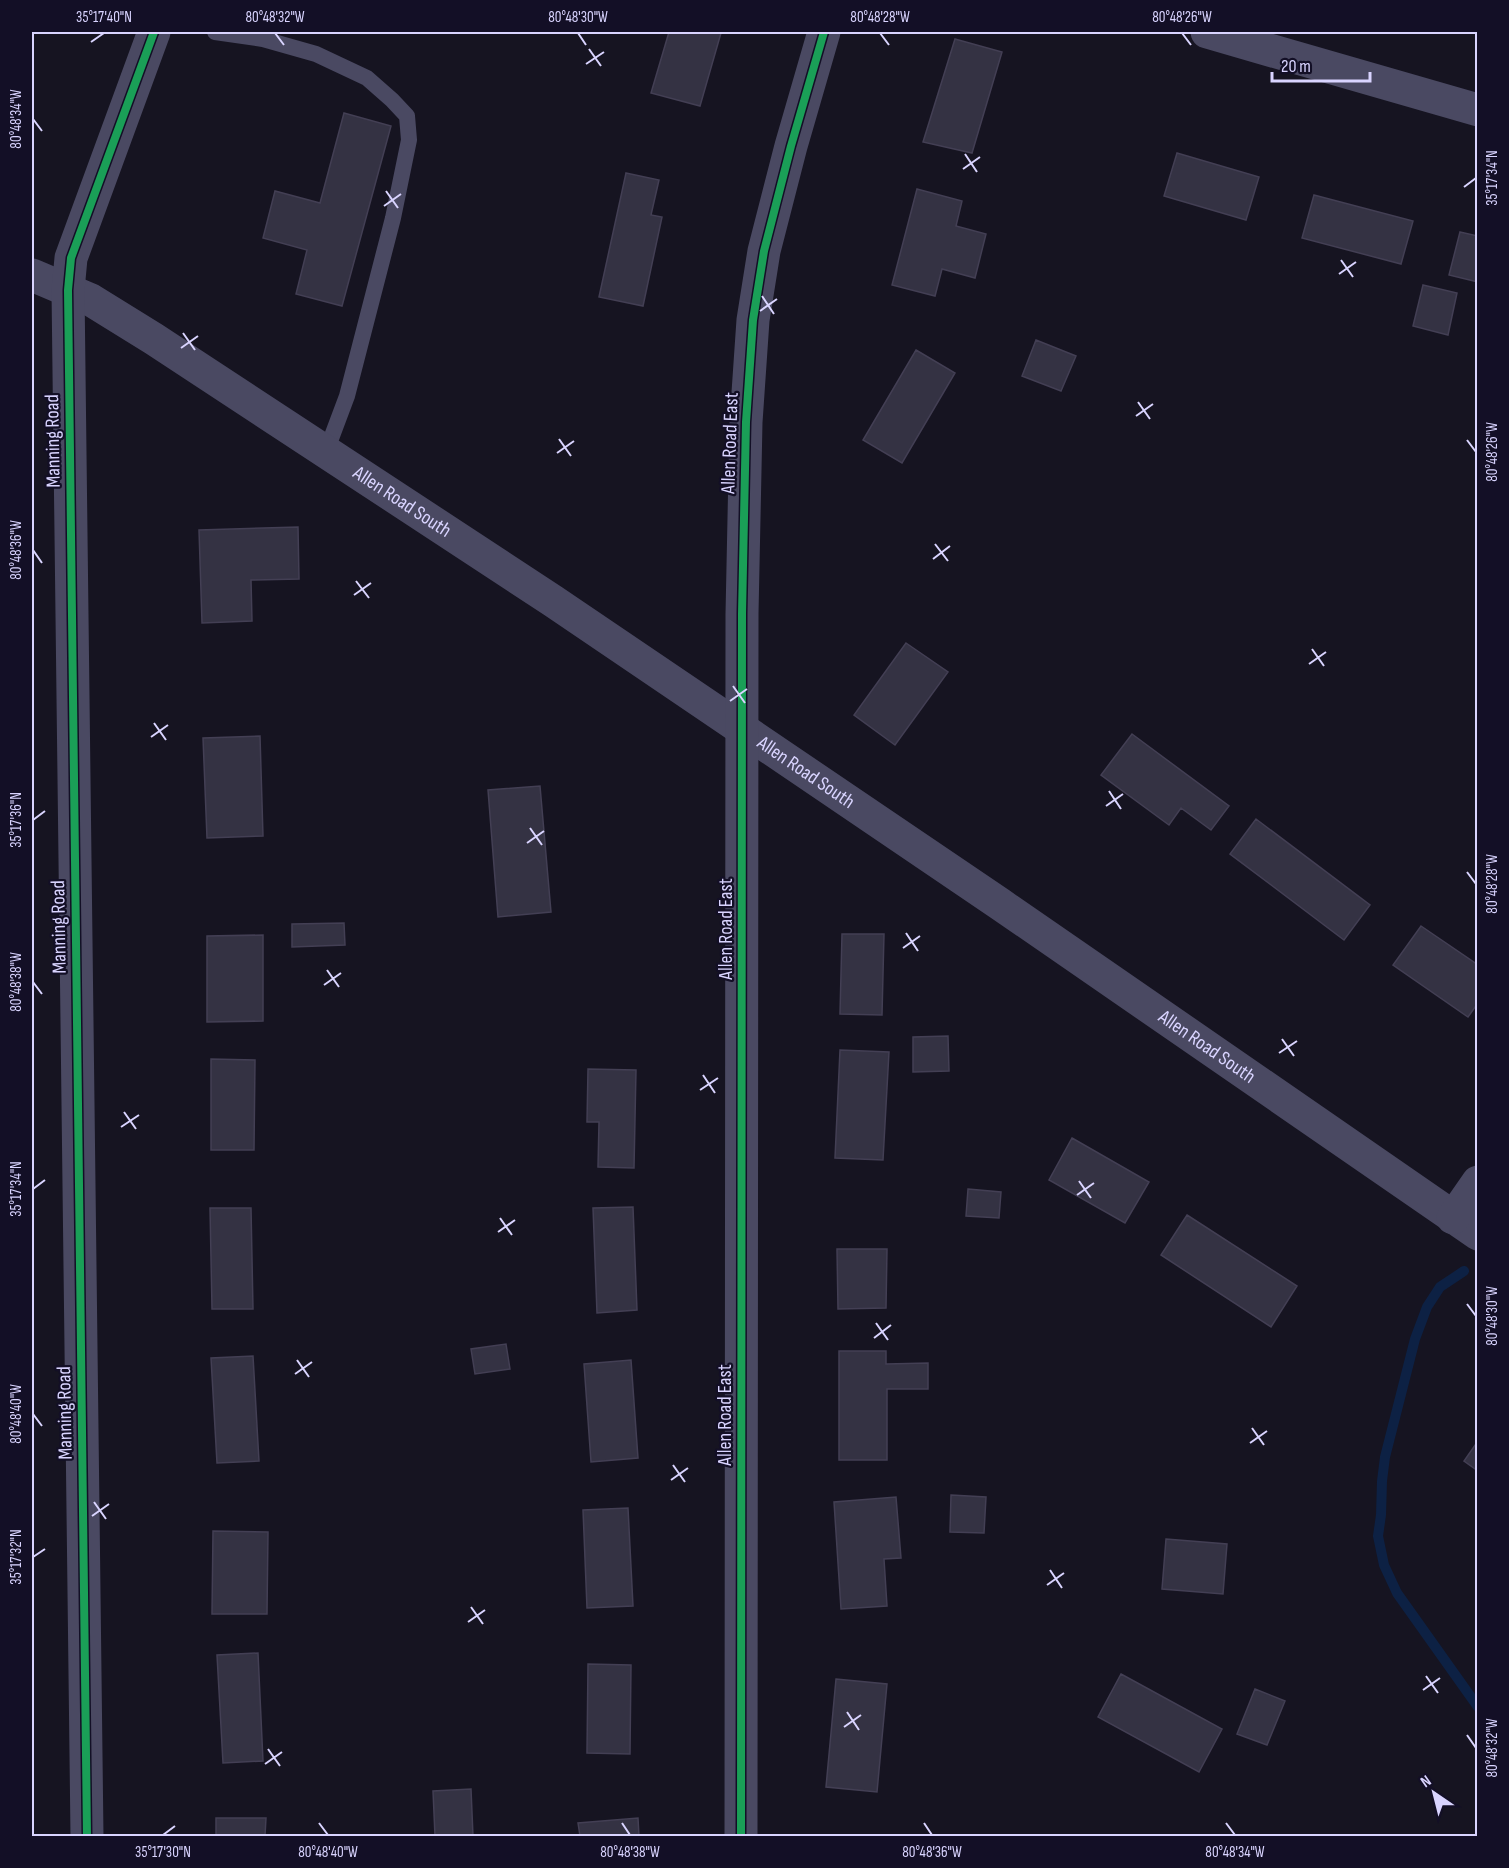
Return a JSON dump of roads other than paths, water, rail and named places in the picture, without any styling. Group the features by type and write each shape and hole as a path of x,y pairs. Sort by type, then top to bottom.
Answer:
{"street":[{"name":"Manning Road","path":"87,1836 68,290 70,258 154,32"},
{"name":"Allen Road East","path":"741,1836 743,731 741,614 746,444 753,320 764,251 824,32"},
{"path":"1207,32 1478,110"},
{"name":"Allen Road South","path":"32,274 91,300 154,339 553,601 1000,904 1465,1226"},
{"path":"1465,1226 1478,1182"}],"lane":[{"path":"215,32 263,39 316,54 367,78 407,116 409,140 393,218 347,396 326,452"}],"waterway":[{"path":"1464,1271 1440,1287 1427,1307 1415,1339 1385,1457 1378,1536 1384,1565 1397,1593 1478,1707"}]}
